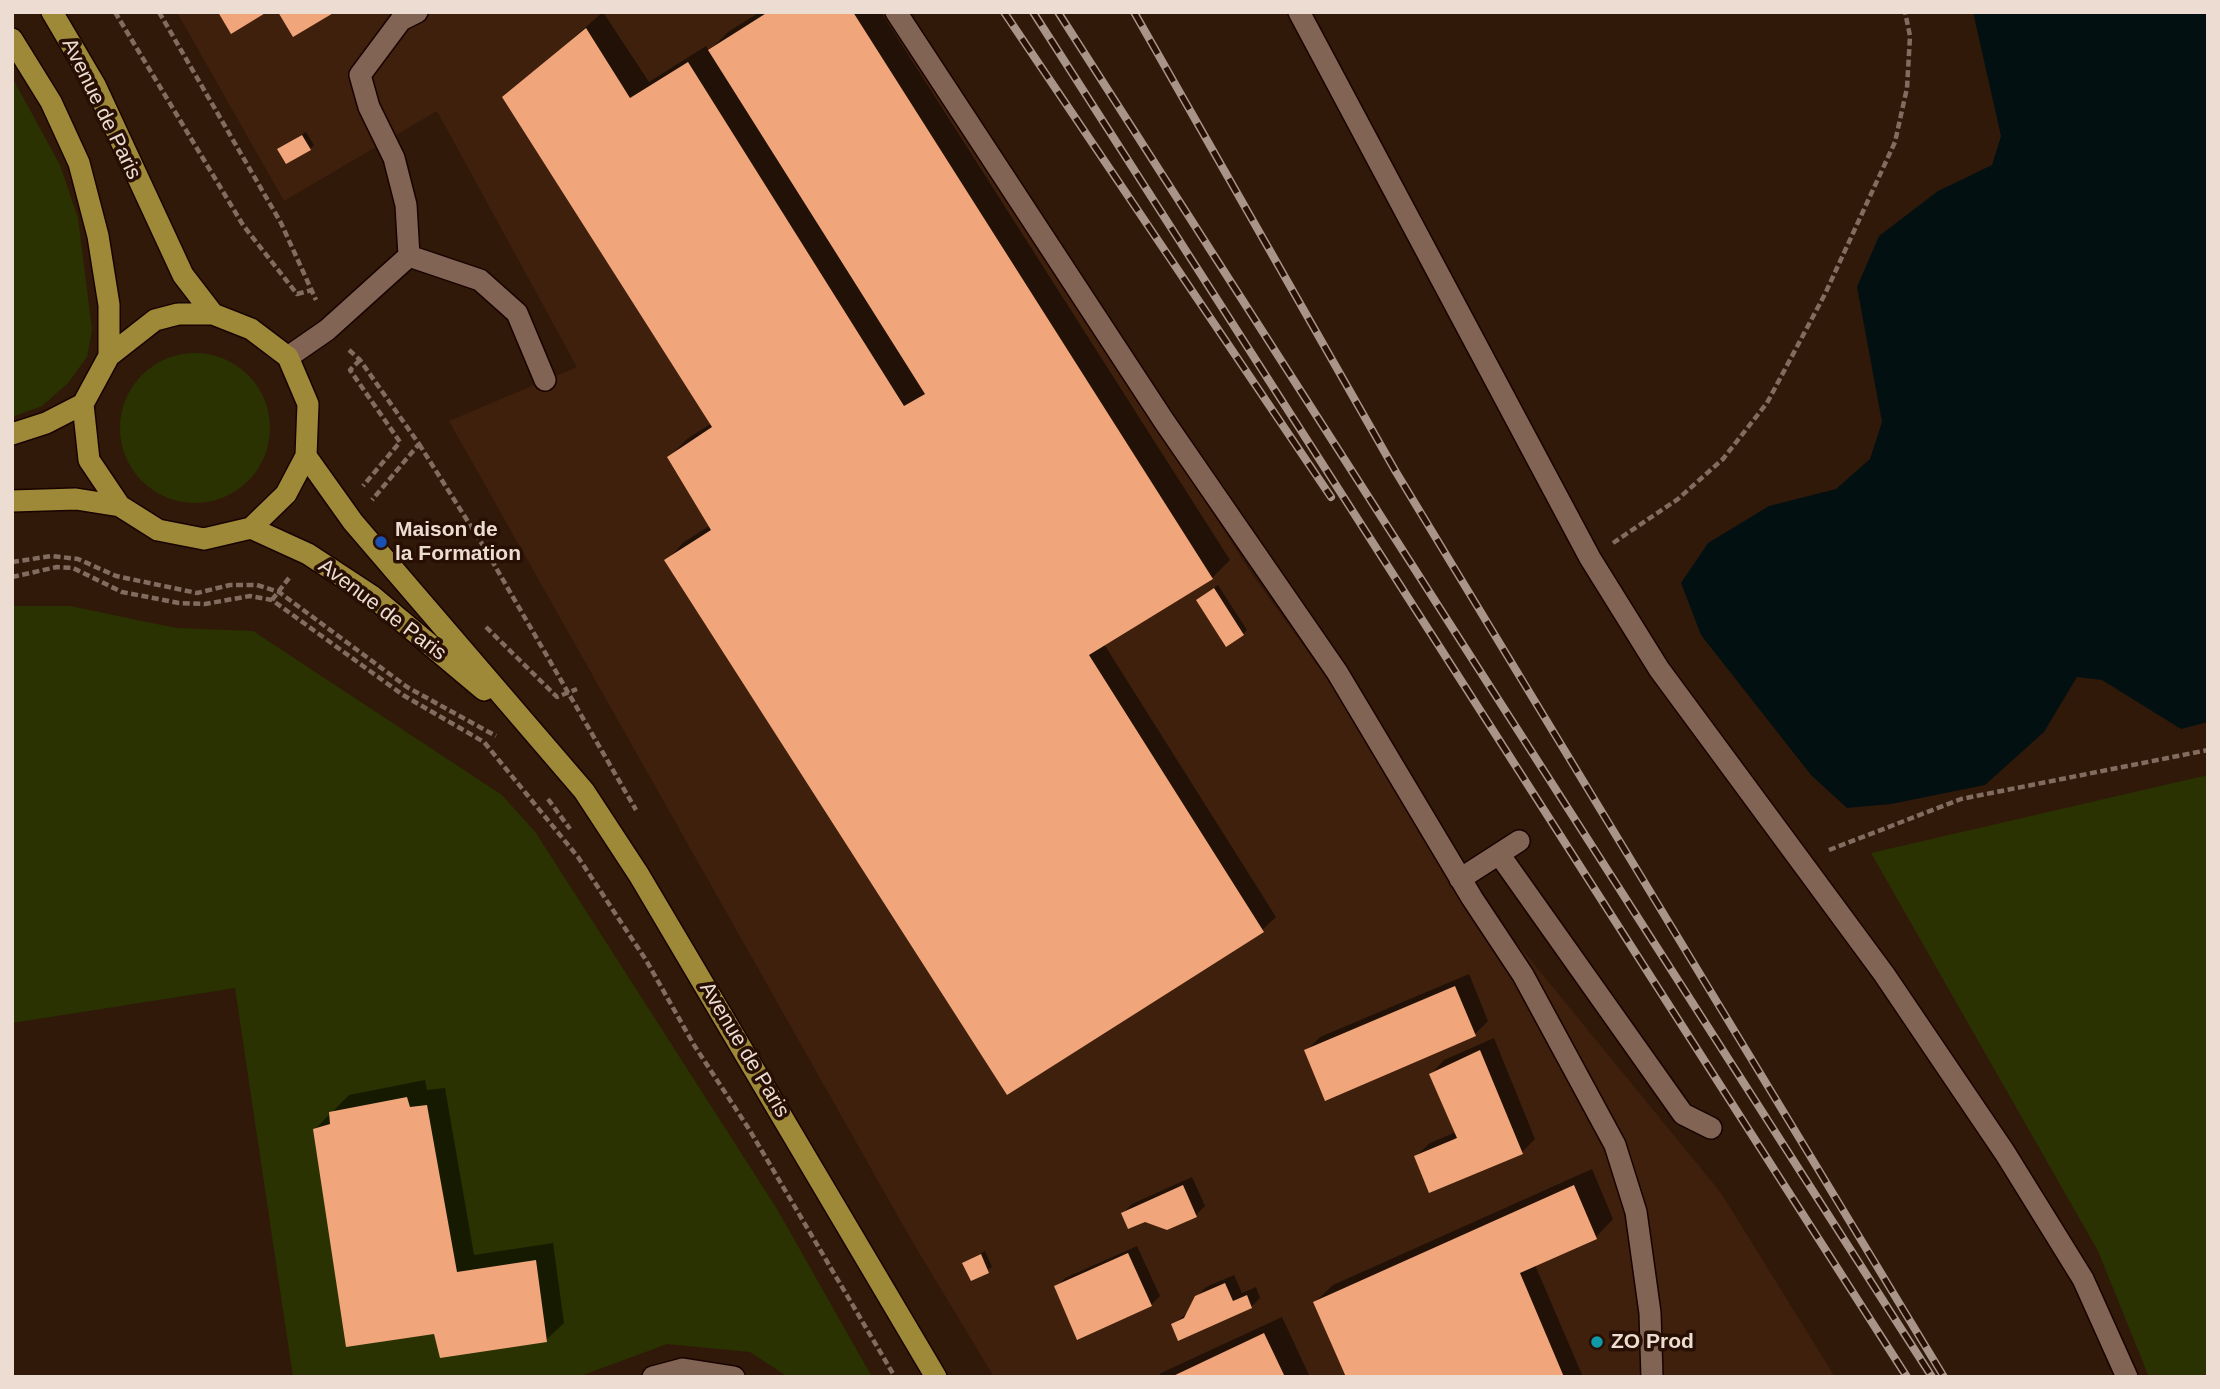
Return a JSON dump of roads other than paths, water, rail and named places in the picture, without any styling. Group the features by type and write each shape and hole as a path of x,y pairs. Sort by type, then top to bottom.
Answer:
{"main road":[{"name":"Avenue de Paris","path":"52,12 95,85 183,275 213,314"},
{"name":"Avenue de Paris","path":"12,39 51,102 79,163 98,236 108,305 109,356"},
{"path":"12,434 46,423 83,404 109,356 155,320 178,314 213,314 251,329 288,357 308,404 306,456 286,494 251,528 204,539 158,530 120,506 76,499 12,501"},
{"path":"83,404 89,460 120,506"},
{"name":"Avenue de Paris","path":"306,456 353,522 584,791 639,875 936,1377"},
{"name":"Avenue de Paris","path":"251,528 308,554 372,596 536,734"}],"street":[{"path":"409,256 406,205 394,158 369,107 360,75 401,20 416,12"},
{"path":"897,12 1164,421 1337,672 1460,879 1523,975 1615,1145 1636,1212 1650,1314 1652,1377"},
{"path":"1299,12 1590,558 1659,669 1885,974 2056,1231 2105,1324 2127,1377"},
{"path":"288,357 327,330 409,256"},
{"path":"409,256 480,280 517,313 545,380"},
{"path":"1460,879 1519,841"},
{"path":"1499,854 1683,1114 1711,1128"},
{"path":"653,1377 683,1369 734,1377"}],"railway":[{"path":"1004,12 1331,497"},
{"path":"1033,12 1907,1377"},
{"path":"1058,12 1932,1377"},
{"path":"1134,12 1396,472 1944,1377"}],"place":[{"name":"Maison de la Formation","path":"381,542"},
{"name":"ZO Prod","path":"1597,1342"}]}
